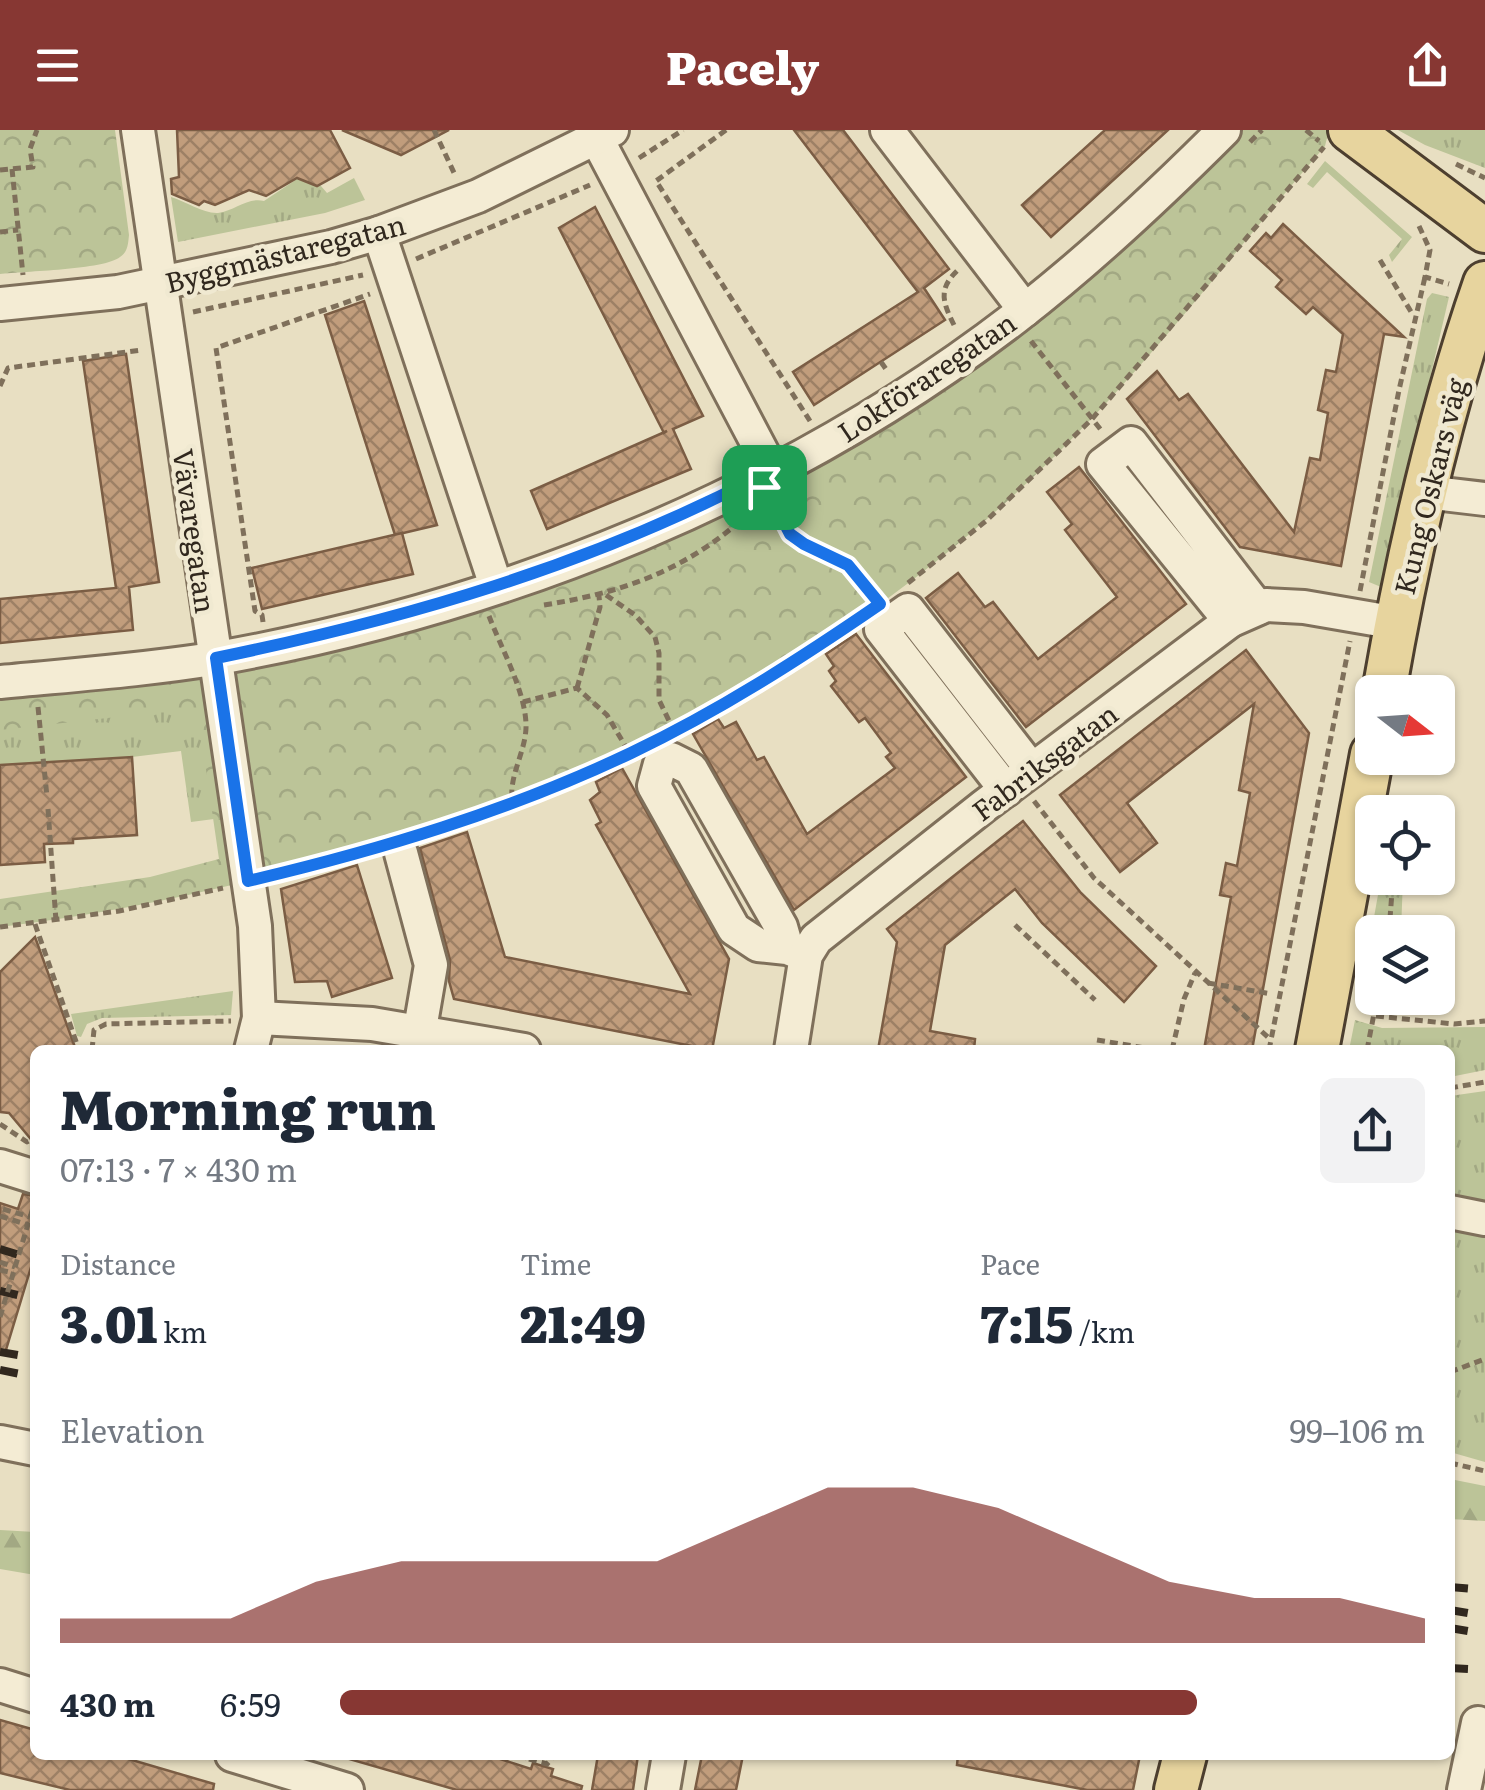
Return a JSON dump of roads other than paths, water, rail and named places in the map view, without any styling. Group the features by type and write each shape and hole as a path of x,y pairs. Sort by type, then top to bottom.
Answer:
{"main road":[{"path":"1335,143 1485,231"},
{"name":"Kung Oskars väg","path":"1387,675 1425,492 1483,289"},
{"path":"1318,1045 1368,775"},
{"path":"1176,1790 1184,1760"}],"street":[{"name":"Vävaregatan","path":"138,130 248,881 258,964 259,1018 252,1045"},
{"path":"887,130 980,251 1020,314"},
{"name":"Lokföraregatan","path":"0,682 216,658 358,628 554,569 639,535 766,474 890,404 971,348 1020,314 1140,212 1224,130"},
{"name":"Byggmästaregatan","path":"0,304 118,292 379,234 478,196 605,135"},
{"path":"605,135 766,474"},
{"path":"379,234 496,586"},
{"path":"1130,442 1244,614 1103,464 1130,442"},
{"path":"1425,492 1485,499"},
{"path":"1244,614 1304,608 1397,623"},
{"path":"908,610 1019,780 880,629 908,610"},
{"name":"Fabriksgatan","path":"796,952 1244,614"},
{"path":"792,1045 796,952 691,769 671,759 660,764 654,786 734,928 758,946 796,952"},
{"path":"397,846 431,965 420,1030"},
{"path":"259,1018 372,1024 498,1045"},
{"path":"0,1166 30,1175"},
{"path":"1455,1213 1485,1219"},
{"path":"0,1442 30,1448"},
{"path":"0,1685 30,1694"},
{"path":"1464,1790 1471,1721"},
{"path":"244,1760 302,1783 347,1790"},
{"path":"663,1790 668,1760"}],"railway":[{"path":"0,1249 30,1258"},
{"path":"0,1291 30,1298"},
{"path":"0,1352 30,1357"},
{"path":"0,1370 30,1376"},
{"path":"1455,1587 1485,1590"},
{"path":"1455,1611 1485,1616"},
{"path":"1455,1629 1485,1634"},
{"path":"1455,1668 1485,1670"}]}
